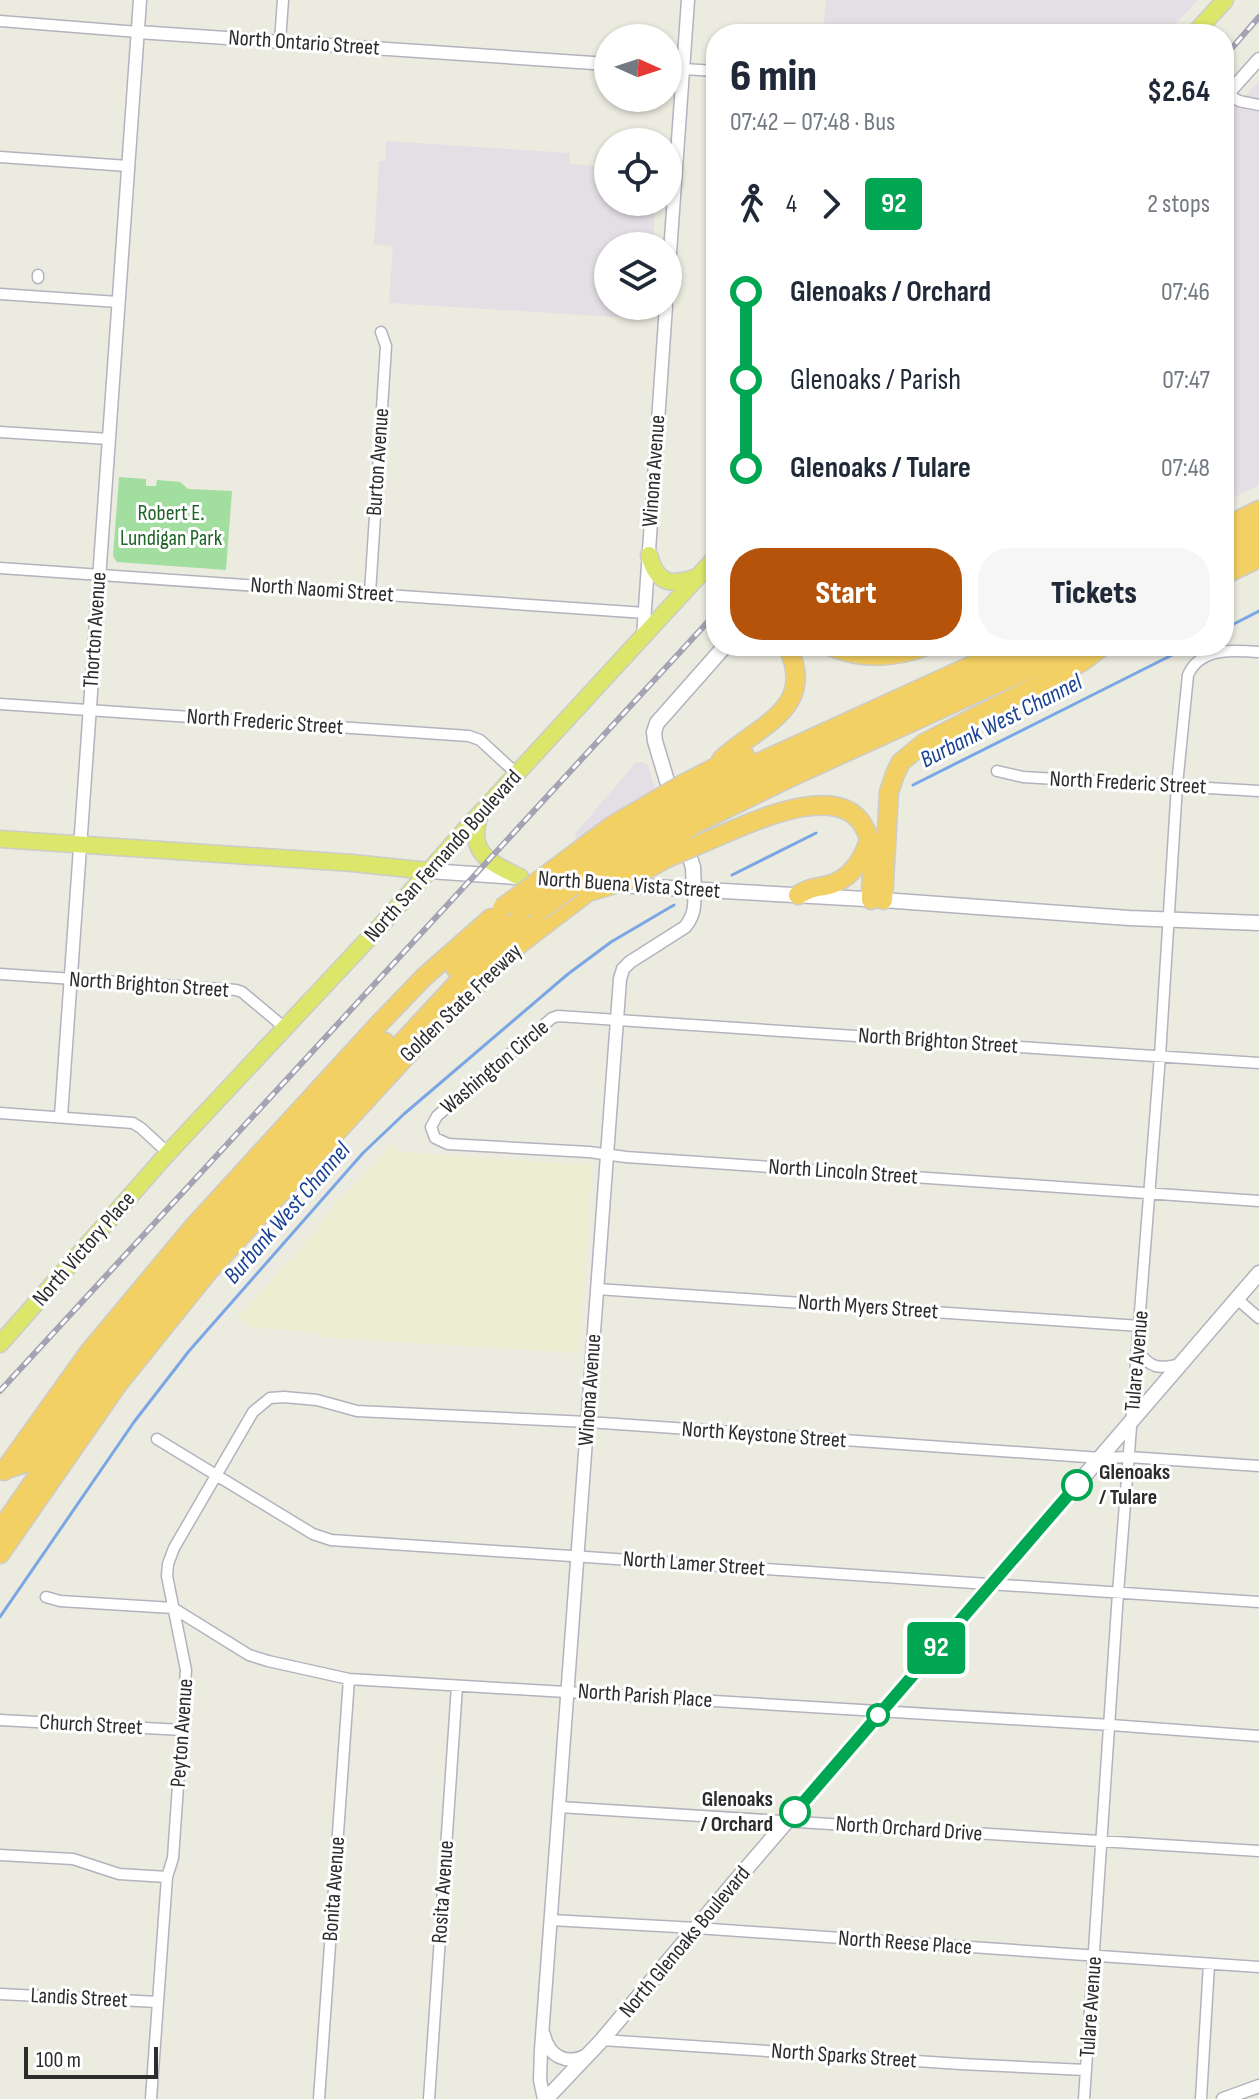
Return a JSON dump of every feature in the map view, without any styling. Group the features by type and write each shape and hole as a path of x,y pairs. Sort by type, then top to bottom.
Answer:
{"highway":[{"path":"1234,522 1259,510"},
{"path":"1234,540 1259,527"},
{"path":"1234,556 1259,543"},
{"path":"1234,570 1259,558"},
{"path":"714,768 725,756 766,728 783,710 792,695 796,677 792,656"},
{"name":"Golden State Freeway","path":"0,1554 118,1384 208,1272 435,1025 492,970 559,913 634,861 689,804 714,768 732,763 966,656"},
{"path":"689,804 736,773 992,656"},
{"path":"0,1530 104,1380 164,1302 433,1007 530,911 548,888 653,817 786,765 1023,656"},
{"name":"Golden State Freeway","path":"1,1467 89,1352 194,1226 424,977 502,908 613,825 789,778 1057,656"},
{"path":"877,900 889,792 901,762 924,743 1090,656"},
{"path":"588,892 629,880 665,859 756,821 823,805 848,810 862,823 869,841 877,900"},
{"path":"798,895 809,888 842,880 863,859 869,841"},
{"path":"1,1467 29,1462 131,1324 203,1237 432,991 497,929 530,911"}],"main road":[{"path":"1203,24 1225,0"},
{"path":"649,555 656,574 666,581 682,582 698,577"},
{"name":"North San Fernando Boulevard","path":"168,1153 706,568"},
{"name":"Winona Avenue","path":"694,889 693,867 654,732 657,723 716,656"},
{"path":"481,813 475,833 479,851 491,863 520,877"},
{"name":"North Buena Vista Street","path":"0,839 1169,921 1259,923"},
{"name":"North Victory Place","path":"0,1344 168,1153"},
{"name":"North Glenoaks Boulevard","path":"545,2099 602,2040 1259,1273"}],"street":[{"name":"Thorton Avenue","path":"61,1116 140,0"},
{"path":"280,41 283,0"},
{"path":"671,232 688,0"},
{"name":"North Ontario Street","path":"0,21 594,63"},
{"path":"1234,87 1259,59"},
{"path":"683,69 706,70"},
{"path":"1234,99 1259,105"},
{"path":"0,157 128,166"},
{"path":"0,294 118,302"},
{"name":"Winona Avenue","path":"643,637 665,320"},
{"name":"Burton Avenue","path":"370,593 386,346 381,332"},
{"path":"0,432 109,439"},
{"name":"North Naomi Street","path":"0,568 645,613"},
{"name":"Tulare Avenue","path":"1234,650 1259,652"},
{"name":"Tulare Avenue","path":"1084,2099 1177,785 1188,675 1191,667 1209,656"},
{"name":"North Frederic Street","path":"0,704 469,736 480,740 517,774"},
{"name":"North Frederic Street","path":"997,771 1023,777 1259,791"},
{"name":"Winona Avenue","path":"545,2099 540,2080 542,2028 620,979 623,969 630,962 685,927 694,910 694,889"},
{"name":"North Brighton Street","path":"0,974 236,990 285,1028"},
{"name":"Washington Circle","path":"431,1132 437,1116 552,1018 618,1020"},
{"name":"North Brighton Street","path":"618,1020 1259,1063"},
{"path":"0,1113 127,1122 141,1128 168,1153"},
{"name":"North Lincoln Street","path":"431,1132 440,1142 448,1144 1259,1201"},
{"name":"North Myers Street","path":"597,1289 1140,1326"},
{"path":"1237,1299 1259,1318"},
{"path":"1138,1351 1149,1364 1156,1367 1180,1364"},
{"name":"North Keystone Street","path":"270,1398 317,1400 357,1411 588,1422 1259,1466"},
{"name":"Peyton Avenue","path":"151,2099 167,1877 173,1858 186,1661 167,1576 168,1564 174,1548 253,1412 270,1398"},
{"name":"North Lamer Street","path":"157,1439 313,1534 331,1540 1259,1602"},
{"name":"North Parish Place","path":"46,1597 60,1601 173,1608 249,1655 349,1679 1259,1736"},
{"name":"Bonita Avenue","path":"319,2099 349,1679"},
{"name":"Rosita Avenue","path":"429,2099 457,1686"},
{"name":"Church Street","path":"0,1720 182,1730"},
{"name":"North Orchard Drive","path":"559,1807 1259,1851"},
{"path":"0,1855 73,1859 119,1874 167,1877"},
{"name":"North Reese Place","path":"551,1920 1259,1967"},
{"path":"1201,2099 1209,1964"},
{"name":"Landis Street","path":"0,1994 158,2002"},
{"path":"542,2028 547,2046 556,2055 572,2060 587,2055"},
{"name":"North Sparks Street","path":"602,2040 1086,2070"},
{"path":"1223,2099 1259,2086"}],"shaded area":[{"path":"826,0 1198,0 1175,24 824,24"},
{"path":"1259,81 1259,485 1234,498 1234,108"},
{"path":"386,141 570,153 570,164 594,166 594,216 654,216 654,232 594,232 594,316 389,303 393,246 374,245 379,161 385,161"},
{"path":"636,762 648,765 670,842 591,860 574,835"},
{"path":"392,1144 399,1152 592,1165 579,1353 321,1337 321,1333 249,1327 238,1317"}],"green space":[{"name":"Robert E. Lundigan Park","path":"119,477 146,479 146,486 156,486 157,480 180,482 188,489 232,491 226,570 117,562 113,556"}],"waterway":[{"name":"Burbank West Channel","path":"1234,624 1259,611"},
{"name":"Burbank West Channel","path":"913,785 1170,656"},
{"name":"Burbank West Channel","path":"732,875 816,833"},
{"name":"Burbank West Channel","path":"0,1617 134,1422 189,1351 363,1153 404,1114 568,974 611,942 674,905"}],"railway":[{"path":"1234,46 1259,17"},
{"path":"0,1391 706,624"}],"bus line":[{"name":"92","path":"795,1812 1077,1485"}],"place":[{"name":"Glenoaks / Tulare","path":"1077,1485"},
{"name":"Glenoaks / Orchard","path":"795,1812"}]}
